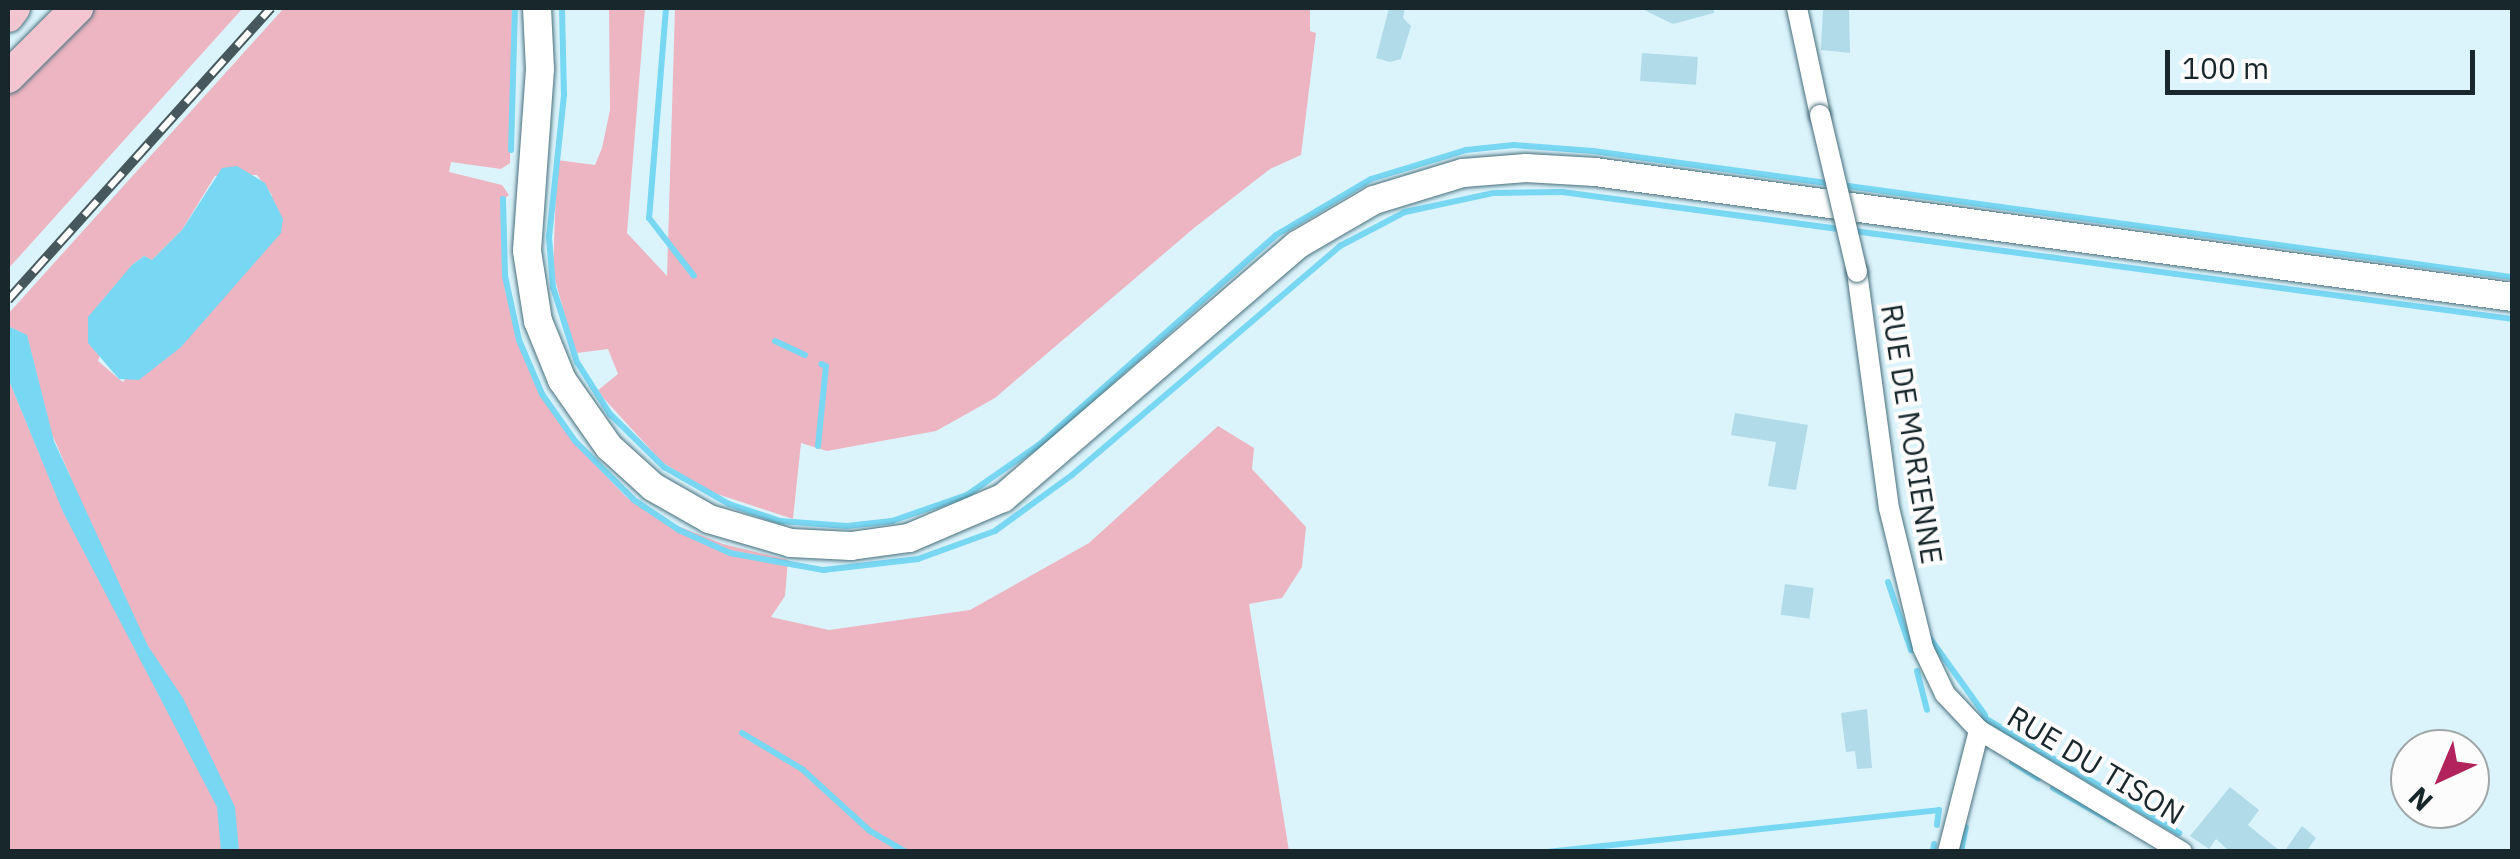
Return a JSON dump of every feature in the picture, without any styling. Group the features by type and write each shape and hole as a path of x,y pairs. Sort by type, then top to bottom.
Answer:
{"highway":[{"path":"8,16 14,8"},
{"path":"8,78 77,8"}],"main road":[{"path":"537,8 540,69 527,251 538,321 562,380 609,447 654,487 734,530 791,543 896,540 993,504 1054,460 1320,230 1374,200 1464,173 1526,168 1614,175 2512,297"}],"street":[{"name":"RUE DE MORIENNE","path":"1796,8 1856,272 1889,508 1923,648 1945,694 1979,730"},
{"path":"1948,852 1979,730"},
{"name":"RUE DU TISON","path":"1979,730 2182,852"}],"shaded area":[{"path":"96,8 243,8 8,269 8,94"},
{"path":"284,8 512,8 510,163 501,169 451,162 449,172 502,185 509,195 503,200 505,276 528,367 567,434 625,496 653,516 723,544 788,560 785,596 771,617 829,630 970,610 1089,543 1218,426 1254,448 1252,469 1306,527 1302,567 1282,598 1249,604 1289,851 8,851 8,378 54,489 71,478 51,432 27,336 8,326 8,314","holes":["257,175 272,195 123,382 98,361 132,265 144,256 152,260 182,230 215,176"]},
{"path":"609,8 645,8 627,233 667,276 675,8 1310,8 1310,31 1316,33 1301,155 1270,169 1194,228 995,398 936,431 827,451 801,443 793,519 711,492 662,462 597,391 618,374 608,349 577,353 571,338 553,272 557,160 595,165 602,148 610,110"}],"water":[{"path":"237,166 265,183 283,219 281,233 181,347 139,380 119,379 88,343 88,317 132,265 144,256 152,260 182,230 222,168"},
{"path":"8,326 27,335 54,441 148,646 183,698 235,807 239,851 221,851 217,807 63,512 8,378"}],"building":[{"path":"1389,8 1405,8 1403,18 1411,26 1401,59 1390,62 1376,58"},
{"path":"1640,8 1714,8 1714,13 1673,24"},
{"path":"1823,8 1849,8 1850,53 1821,50"},
{"path":"1642,53 1698,57 1696,85 1640,81"},
{"path":"1735,413 1808,425 1796,490 1768,486 1776,442 1731,435"},
{"path":"1785,584 1814,588 1809,619 1781,615"},
{"path":"1867,709 1872,768 1857,769 1855,751 1846,752 1841,713"},
{"path":"2230,787 2259,810 2248,825 2281,852 2230,852 2216,839 2209,849 2190,836"},
{"path":"2302,826 2316,838 2306,852 2284,852"}],"waterway":[{"path":"511,150 515,8"},
{"path":"562,8 564,95 549,237 553,287 577,362 610,414 664,467 729,504 780,521 847,526 892,521 967,495 1040,444 1276,235 1371,179 1466,150 1514,145 1593,151 2512,277"},
{"path":"666,8 649,218 694,276"},
{"path":"503,199 505,276 519,340 542,394 575,441 634,500 679,530 730,553 823,570 918,559 995,531 1072,475 1340,246 1405,212 1494,193 1562,192 2512,319"},
{"path":"775,341 805,355"},
{"path":"818,446 826,366 821,364"},
{"path":"1888,582 1911,650"},
{"path":"1929,637 1985,715"},
{"path":"1917,671 1927,710"},
{"path":"1983,717 2179,833"},
{"path":"742,733 802,769 870,831 906,852"},
{"path":"2012,762 2038,778"},
{"path":"2053,788 2115,823"},
{"path":"1547,852 1939,810 1937,825"},
{"path":"1961,852 1966,827"},
{"path":"1933,852 1934,844"}],"railway":[{"path":"8,300 271,8"}]}
